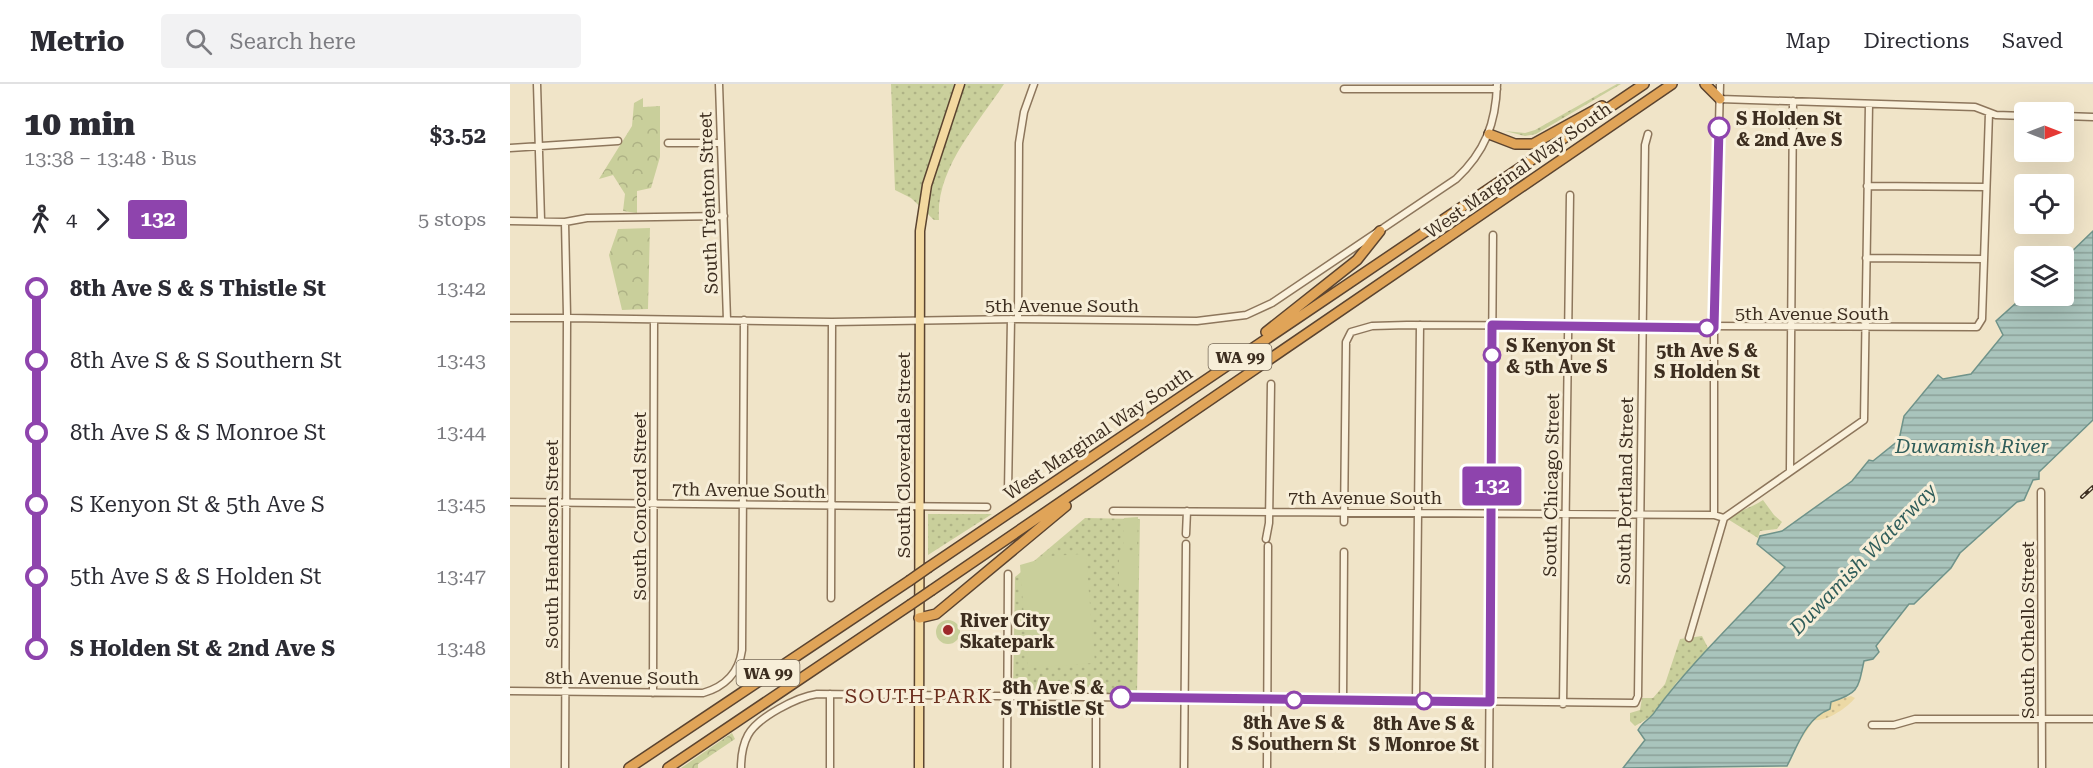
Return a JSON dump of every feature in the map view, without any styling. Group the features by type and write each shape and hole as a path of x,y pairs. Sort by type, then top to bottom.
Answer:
{"highway":[{"name":"West Marginal Way South","path":"629,768 1644,84"},
{"name":"West Marginal Way South","path":"668,768 1105,473 1672,84"},
{"path":"1705,84 1720,99"},
{"path":"1489,134 1515,144 1533,144 1634,90"},
{"path":"1196,387 1334,280 1357,260 1380,231"},
{"path":"919,618 936,614 1105,473"}],"main road":[{"name":"South Cloverdale Street","path":"919,768 922,217 927,185 960,84"},
{"name":"South Cloverdale Street","path":"940,145 949,134 966,84"}],"street":[{"path":"537,84 541,220"},
{"name":"South Trenton Street","path":"719,84 727,320"},
{"path":"1018,319 1020,143 1027,103 1034,84"},
{"path":"1714,515 1714,328 1720,84"},
{"path":"1344,89 1497,87"},
{"name":"5th Avenue South","path":"510,318 832,322 1011,319 1197,321 1246,315 1272,303 1449,185 1472,162 1489,134 1496,115 1497,87"},
{"path":"1720,99 1979,108 1989,113 2014,115"},
{"path":"1790,470 1793,101"},
{"path":"1689,638 1724,518 1864,420 1869,104"},
{"path":"1866,258 1984,259 1989,113"},
{"path":"2074,116 2093,117"},
{"name":"South Portland Street","path":"1563,704 1635,703 1638,696 1644,154 1648,134"},
{"path":"510,148 618,141"},
{"path":"668,143 720,143"},
{"path":"1867,186 1986,187"},
{"name":"South Chicago Street","path":"1563,704 1570,195"},
{"path":"510,221 565,222 587,218 724,216"},
{"name":"South Henderson Street","path":"564,768 567,318 565,222"},
{"path":"1489,768 1493,235"},
{"name":"5th Avenue South","path":"1344,512 1346,342 1351,332 1372,326 1420,325 1969,329 1979,326 1982,319 1984,259"},
{"path":"1008,491 1011,319"},
{"name":"South Concord Street","path":"653,693 654,320"},
{"path":"742,505 744,320"},
{"path":"831,598 832,322"},
{"path":"1416,701 1420,325"},
{"path":"1267,768 1271,384"},
{"name":"South Othello Street","path":"2041,492 2042,768"},
{"name":"7th Avenue South","path":"510,502 987,507"},
{"name":"8th Avenue South","path":"510,691 703,693 716,689 730,679 740,663 742,650 742,505"},
{"name":"7th Avenue South","path":"1113,511 1714,515 1724,518"},
{"path":"1186,511 1186,534"},
{"path":"1344,512 1344,522"},
{"path":"1184,768 1186,544"},
{"path":"1343,700 1344,552"},
{"path":"1007,768 1008,574"},
{"path":"741,768 742,748 756,724 793,701 808,696 830,694 1563,704"},
{"path":"830,694 830,768"},
{"path":"1096,697 1096,768"},
{"path":"1872,725 1894,725 1915,719 2093,719"}],"green space":[{"path":"891,84 1004,84 971,131 951,165 940,201 939,220 934,220 911,198 895,190"},
{"path":"1617,84 1621,84 1536,134 1525,136 1505,131 1525,133 1535,130"},
{"path":"643,98 643,107 660,106 660,157 651,188 637,191 637,213 623,211 625,194 613,175 599,179 632,126 634,103"},
{"path":"650,228 648,309 622,310 609,255 618,229"},
{"path":"1763,500 1782,522 1777,529 1760,531 1758,538 1726,518 1754,505"},
{"path":"928,514 992,514 928,555"},
{"path":"1138,517 1137,547 1124,547 1124,518"},
{"path":"1085,518 1140,519 1137,694 1013,692 1015,577"},
{"path":"1119,553 1138,553 1138,587 1119,587"},
{"path":"1082,554 1086,558 1095,663 1028,668 1020,565 1051,556"},
{"name":"River City Skatepark","path":"948,620 957,623 960,632 957,641 948,644 939,641 936,632 939,623"},
{"path":"1702,636 1709,650 1676,683 1652,716 1635,726 1630,721 1630,713 1640,710 1642,698 1653,698 1665,684 1680,639"},
{"path":"732,733 735,739 698,764 698,768 681,768"}],"sand":[{"path":"1851,696 1855,698 1842,710 1830,717 1814,720 1802,738 1813,720 1830,709 1831,702"}],"water":[{"name":"Duwamish River","path":"2093,231 2093,420 2039,472 2039,479 2033,480 2024,500 2017,502 1960,553 1951,568 1914,604 1909,604 1876,646 1879,652 1873,659 1864,661 1856,689 1847,696 1831,702 1830,709 1809,725 1787,766 1623,768 1645,740 1638,730 1640,727 1652,716 1702,655 1785,567 1757,544 1760,536 1782,531 1852,481 1869,460 1873,461 1899,440 1904,416 1938,375 1943,379 1971,374 2003,335 1996,321 2014,305 2074,306 2074,249"}],"railway":[{"path":"2082,497 2093,487"}],"bus line":[{"name":"132","path":"1121,697 1490,702 1492,325 1714,328 1719,128"}],"place":[{"name":"S Holden St & 2nd Ave S","path":"1719,128"},
{"name":"5th Ave S & S Holden St","path":"1707,328"},
{"name":"S Kenyon St & 5th Ave S","path":"1492,355"},
{"name":"River City Skatepark","path":"948,630"},
{"name":"8th Ave S & S Thistle St","path":"1121,697"},
{"name":"8th Ave S & S Southern St","path":"1294,700"},
{"name":"8th Ave S & S Monroe St","path":"1424,701"}],"district":[{"name":"SOUTH PARK","path":"919,696"}],"water label":[{"name":"Duwamish Waterway","path":"1863,559"}]}
